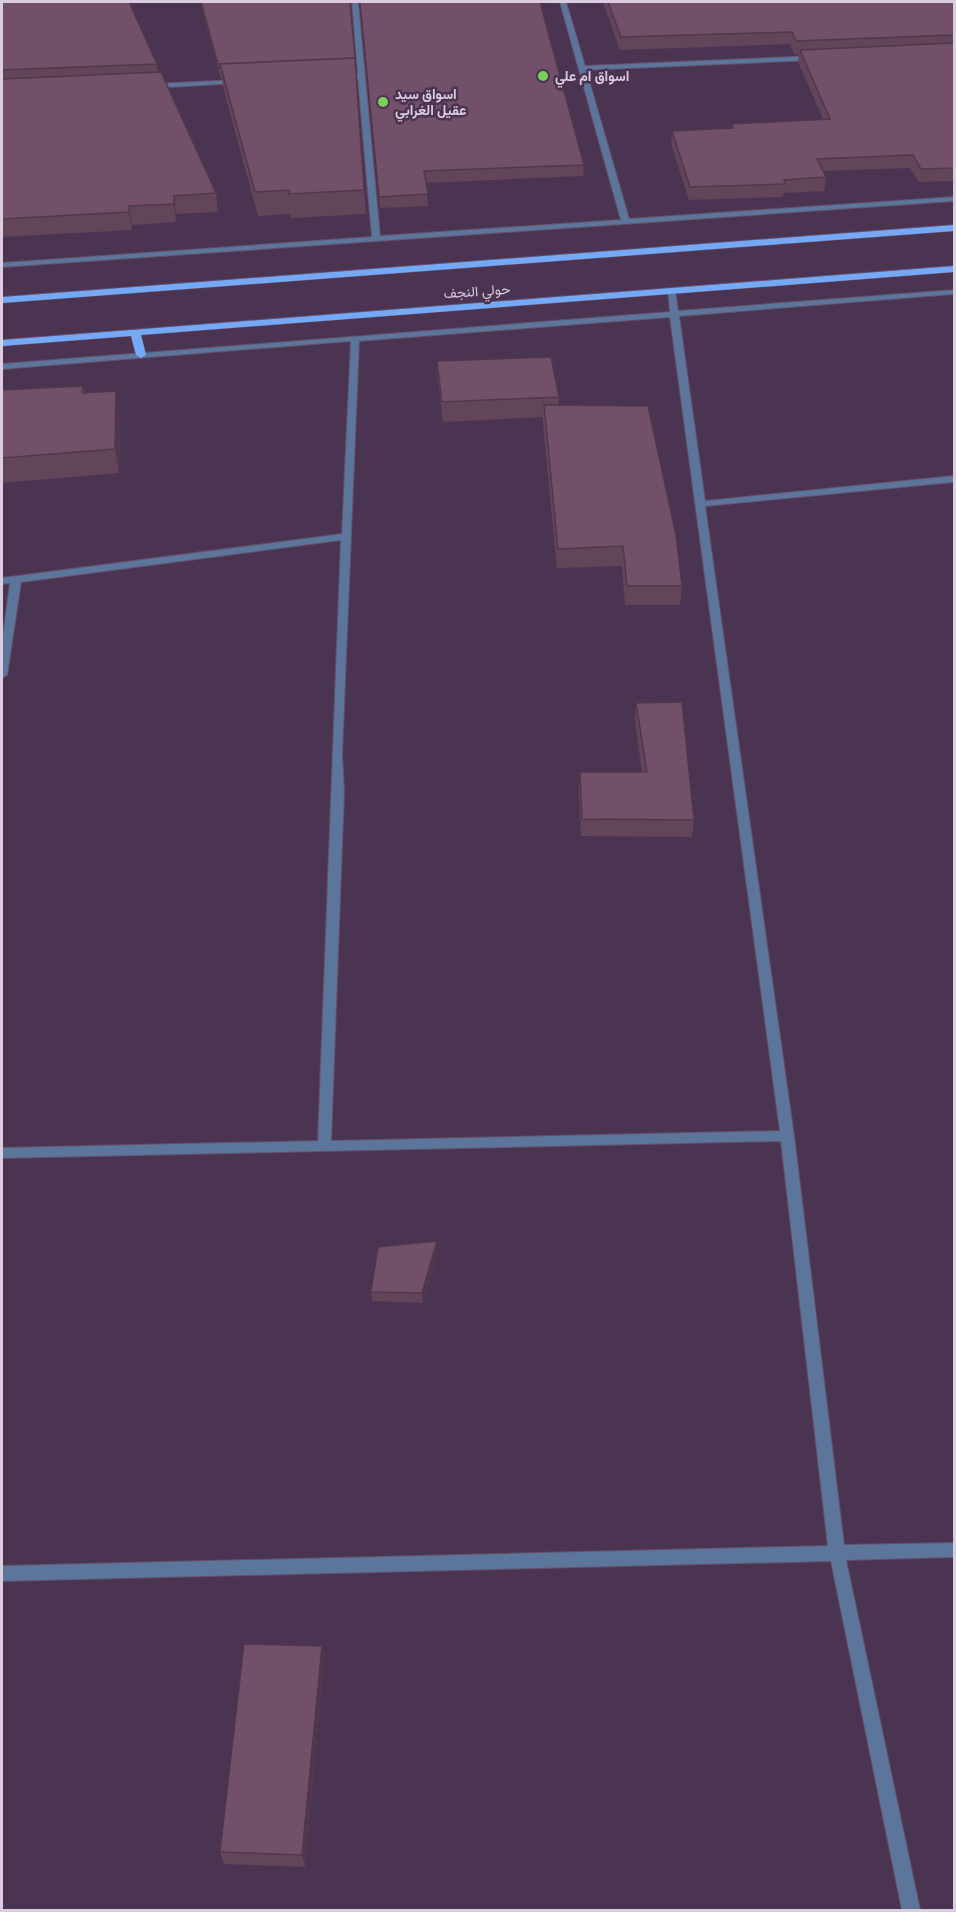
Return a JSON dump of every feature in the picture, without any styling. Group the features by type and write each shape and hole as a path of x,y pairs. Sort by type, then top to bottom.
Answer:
{"main road":[{"name":"حولي النجف","path":"2,300 954,228"},
{"name":"حولي النجف","path":"2,343 954,269"},
{"path":"135,332 141,355"}],"street":[{"path":"355,2 376,239"},
{"path":"563,2 626,222"},
{"path":"582,68 820,57"},
{"path":"327,79 362,77"},
{"path":"141,86 245,82"},
{"path":"2,265 954,199"},
{"path":"671,291 787,1136 837,1554 911,1911"},
{"path":"2,366 954,292"},
{"path":"324,1147 338,791 337,754 355,338"},
{"path":"701,504 954,479"},
{"path":"2,581 347,536"},
{"path":"2,675 16,579"},
{"path":"2,1153 787,1136"},
{"path":"2,1574 954,1550"}],"building":[{"path":"2,2 129,2 157,64 2,70"},
{"path":"201,2 350,2 355,58 220,64 219,68"},
{"path":"360,2 540,2 584,165 424,171 428,194 379,197"},
{"path":"608,2 954,2 954,35 796,41 792,32 621,37"},
{"path":"954,43 954,168 921,169 913,155 817,159 826,177 784,180 785,184 690,187 672,131 733,128 732,124 830,119 800,50"},
{"path":"355,58 364,190 289,194 289,190 255,192 220,64"},
{"path":"161,72 216,193 174,196 174,204 129,206 129,212 2,219 2,79"},
{"path":"551,357 559,397 442,402 437,361"},
{"path":"83,386 82,393 116,391 115,449 2,458 2,390"},
{"path":"544,405 648,406 676,535 682,586 627,586 623,546 558,549"},
{"path":"682,702 694,820 582,819 580,772 647,772 636,703"},
{"path":"437,1241 422,1293 371,1292 378,1247"},
{"path":"244,1644 322,1646 302,1855 220,1852"}],"place":[{"name":"اسواق ام علي","path":"543,76"},
{"name":"اسواق سيد عقيل الغرابي","path":"383,102"}]}
